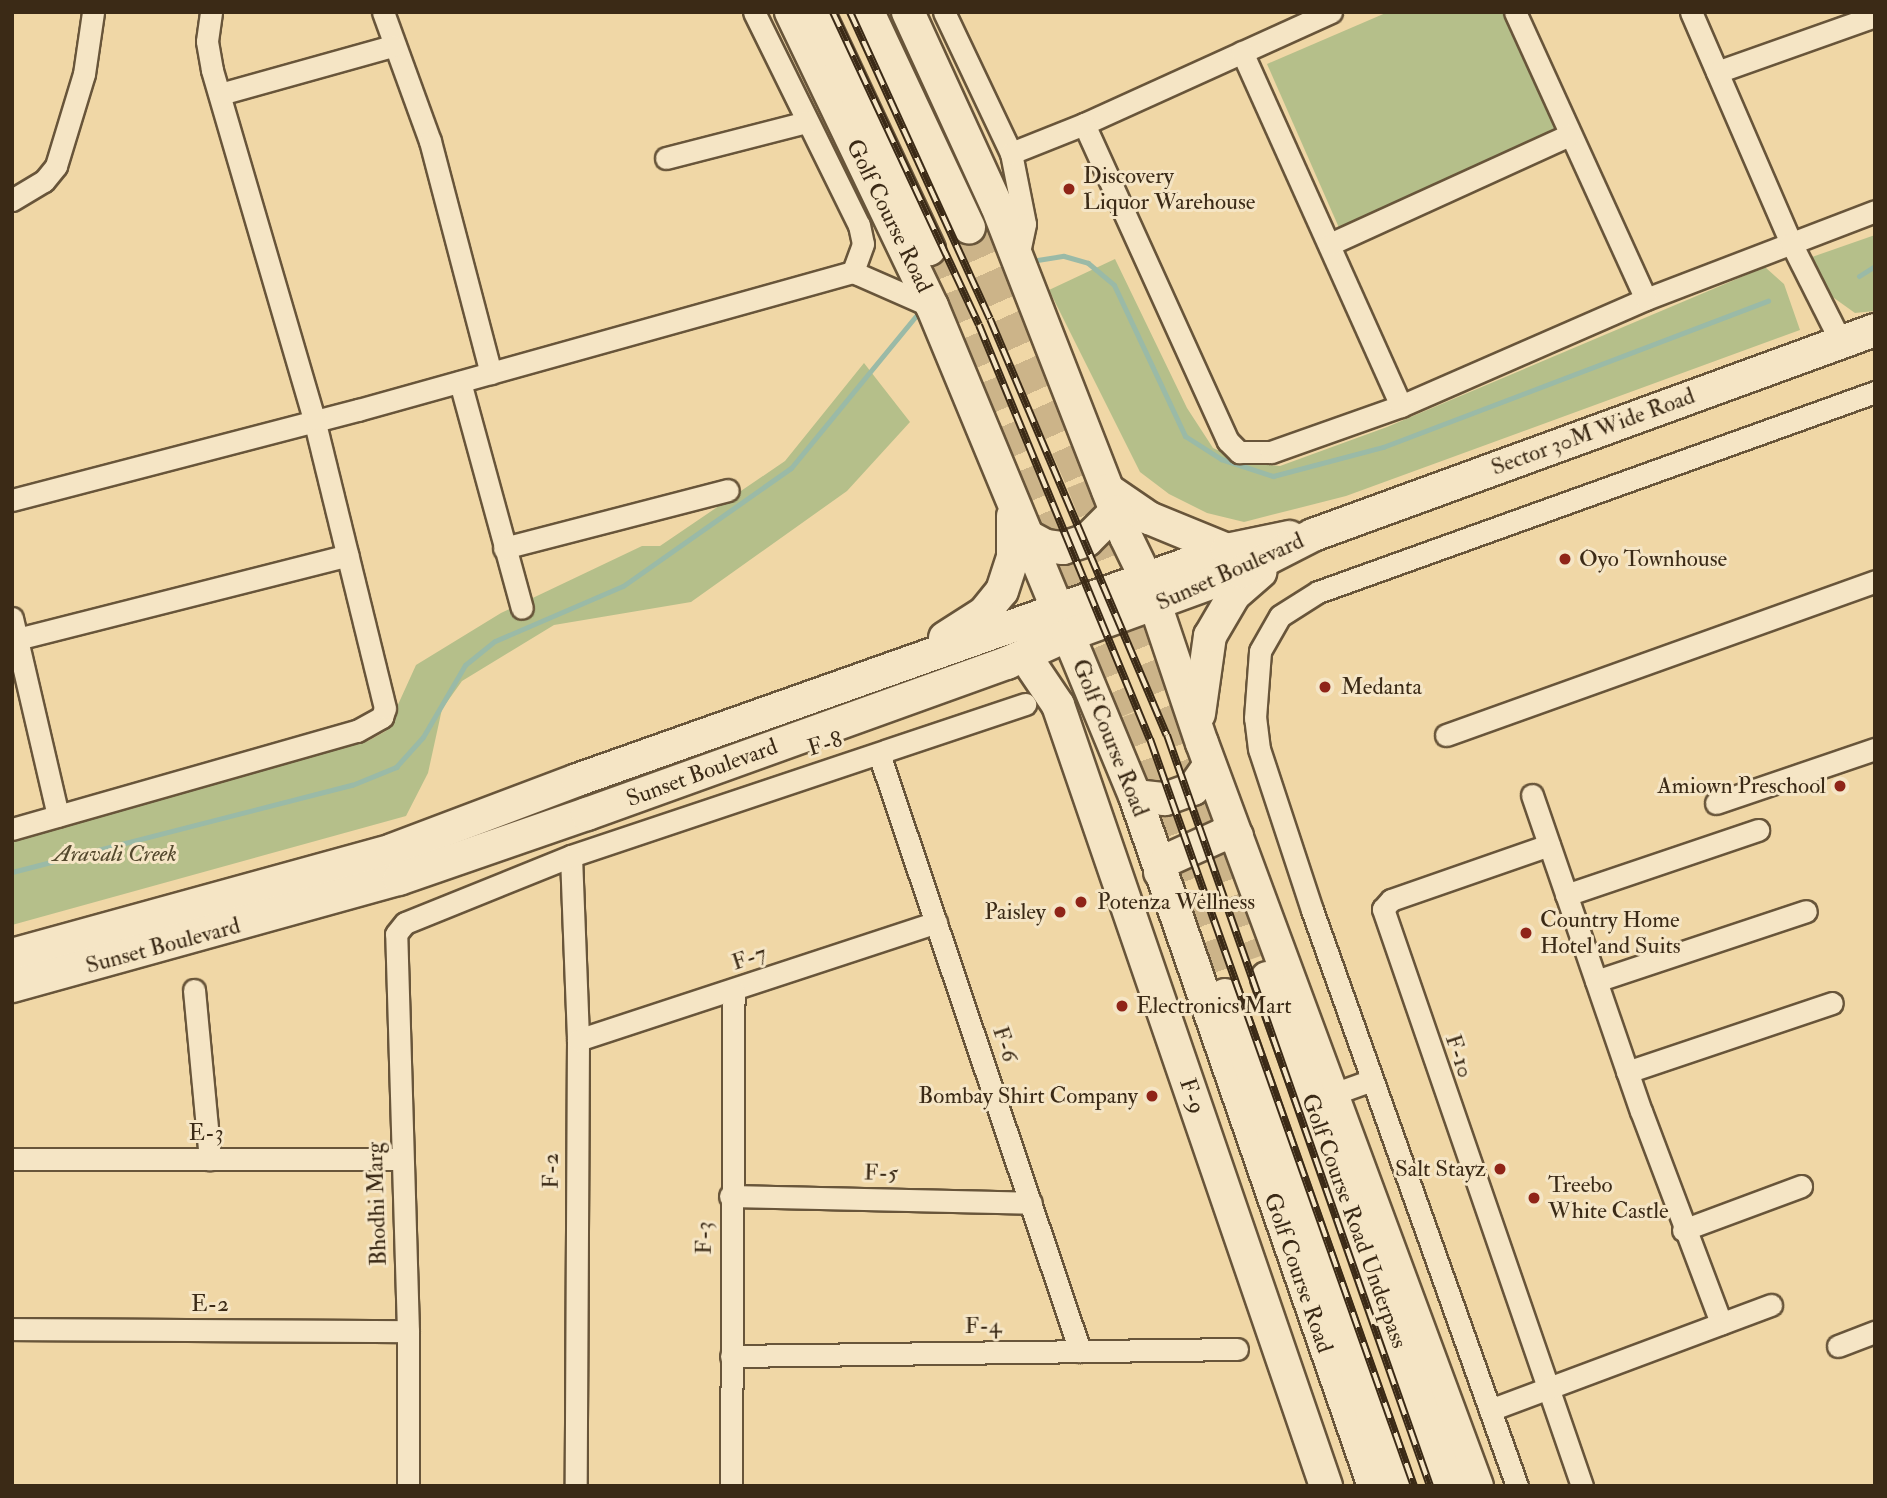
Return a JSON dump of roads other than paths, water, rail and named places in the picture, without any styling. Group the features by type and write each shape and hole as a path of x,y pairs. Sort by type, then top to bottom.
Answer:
{"main road":[{"name":"Golf Course Road","path":"791,12 932,306 1013,496 1135,796 1374,1486"},
{"path":"818,12 929,249"},
{"path":"868,12 969,228"},
{"path":"908,12 1018,257 1112,501 1152,593 1206,754 1477,1486"},
{"name":"Sector 30M Wide Road","path":"1313,535 1875,330"},
{"path":"897,670 984,613 1002,591 1013,558 1013,496"},
{"path":"1027,536 1046,546 1063,548 1087,540 1112,501"},
{"path":"1112,501 1227,550"},
{"path":"1135,796 1165,799 1193,789 1206,754 1201,682 1210,636 1234,595 1270,563 1313,535"},
{"name":"Sunset Boulevard","path":"1152,593 1227,550 1265,539 1313,535"},
{"name":"Sunset Boulevard","path":"12,955 392,850 577,780 897,670 1063,623 1152,593 1241,572 1313,535"},
{"name":"Sunset Boulevard","path":"12,986 399,879 1020,665 1063,623"},
{"path":"1020,665 1064,681 1103,716"},
{"name":"F-9","path":"1020,665 1058,705 1326,1486"},
{"path":"577,780 587,814"},
{"path":"1160,872 1167,860 1222,835 1237,836"},
{"name":"Golf Course Road Underpass","path":"1259,957 1449,1486"},
{"name":"Golf Course Road Underpass","path":"1217,974 1398,1486"}],"street":[{"path":"12,200 44,181 55,166 81,85 93,12"},
{"path":"12,829 357,731 382,717 384,696 314,419 207,41 211,12"},
{"path":"383,12 392,46 430,141 491,373"},
{"path":"754,12 859,226 863,244 853,272"},
{"path":"944,12 1011,153 1025,224 1018,257"},
{"path":"1011,153 1084,124 1242,52 1291,20 1331,12"},
{"path":"1515,12 1646,299"},
{"path":"1691,12 1791,243 1841,342"},
{"path":"1717,72 1875,16"},
{"path":"220,94 392,46"},
{"path":"1242,52 1401,406"},
{"path":"666,158 806,122"},
{"path":"1084,124 1228,441 1239,452 1272,452 1401,406 1646,299 1875,211"},
{"path":"1330,244 1569,135"},
{"path":"12,500 460,382 853,272 932,306"},
{"path":"460,382 522,608"},
{"path":"1517,1486 1372,1080 1259,749 1255,718 1260,651 1280,617 1318,592 1875,392"},
{"path":"504,548 728,490"},
{"path":"58,817 15,629 348,555"},
{"path":"1446,735 1875,581"},
{"name":"F-8","path":"405,923 571,856 1025,704"},
{"path":"1716,803 1875,749"},
{"name":"F-6","path":"879,754 1080,1351"},
{"path":"1532,795 1683,1230 1721,1323"},
{"path":"1566,895 1759,830"},
{"name":"F-10","path":"1547,1389 1383,909 1391,900 1549,845"},
{"name":"F-2","path":"571,856 578,1040 576,1486"},
{"path":"1596,981 1806,911"},
{"name":"F-7","path":"578,1040 734,991 936,922"},
{"name":"Bhodhi Marg","path":"405,923 396,934 394,948 408,1331 408,1486"},
{"path":"194,990 210,1159"},
{"name":"F-3","path":"731,1486 730,1196 734,991"},
{"path":"1627,1072 1832,1003"},
{"path":"1333,1094 1372,1080"},
{"name":"E-3","path":"12,1159 401,1159"},
{"path":"1683,1230 1801,1186"},
{"name":"F-5","path":"730,1196 1031,1203"},
{"path":"1490,1410 1772,1305"},
{"name":"E-2","path":"12,1329 408,1331"},
{"path":"1838,1346 1875,1332"},
{"name":"F-4","path":"730,1356 1237,1349"},
{"path":"1547,1389 1582,1486"}],"waterway":[{"path":"1031,261 1064,256 1088,263 1114,285 1185,436 1221,459 1273,476 1383,447 1768,301"},
{"path":"1859,276 1875,266"},
{"path":"12,872 352,785 396,767 423,737 465,665 495,641 623,586 791,468 916,316"}],"tunnel":[{"path":"969,228 1082,482 1174,713 1259,957"},
{"path":"929,249 1125,716 1217,974"}],"railway":[{"path":"833,12 979,325 1150,739 1414,1486"},
{"path":"850,12 990,319 1167,735 1430,1486"}],"place":[{"name":"Discovery Liquor Warehouse","path":"1069,189"},
{"name":"Oyo Townhouse","path":"1565,559"},
{"name":"Medanta","path":"1325,687"},
{"name":"Amiown Preschool","path":"1840,786"},
{"name":"Potenza Wellness","path":"1081,902"},
{"name":"Paisley","path":"1060,912"},
{"name":"Country Home Hotel and Suits","path":"1526,933"},
{"name":"Electronics Mart","path":"1122,1006"},
{"name":"Bombay Shirt Company","path":"1152,1096"},
{"name":"Salt Stayz","path":"1500,1169"},
{"name":"Treebo White Castle","path":"1534,1198"}],"park label":[{"name":"Aravali Creek","path":"115,854"}]}
